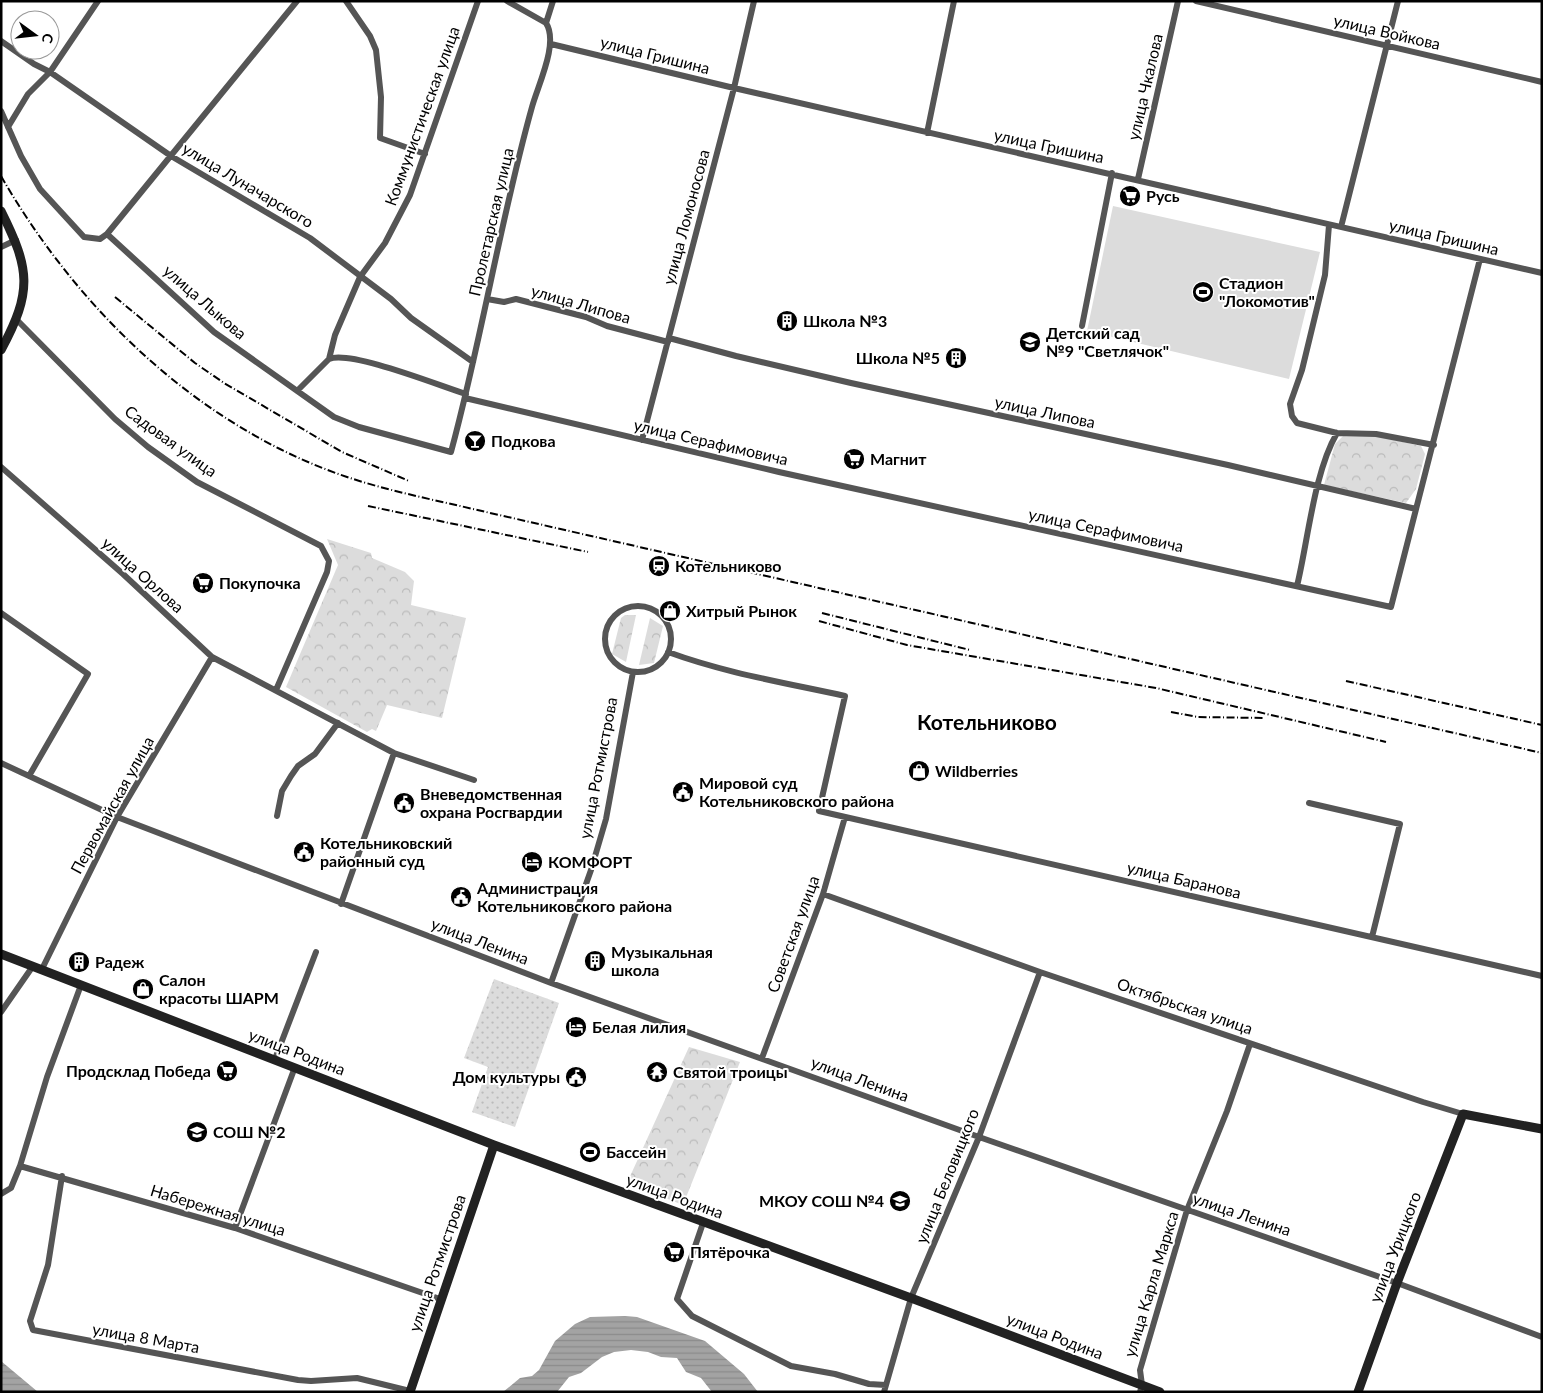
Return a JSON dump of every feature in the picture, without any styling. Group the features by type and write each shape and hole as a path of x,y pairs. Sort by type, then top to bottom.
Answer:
{"street":[{"path":"8,127 28,94 50,72 98,1"},
{"path":"1,111 21,156 40,189 84,237 100,239 108,234 297,1"},
{"path":"346,1 370,36 376,50 382,108 380,138 425,154"},
{"name":"Коммунистическая улица","path":"297,391 329,359 336,335 360,277 385,243 402,212 425,154 478,1"},
{"path":"507,1 546,23 553,1"},
{"name":"улица Ломоносова","path":"642,440 734,88 754,1"},
{"path":"927,133 954,1"},
{"name":"улица Чкалова","path":"1138,179 1178,1"},
{"name":"улица Войкова","path":"1196,1 1542,82"},
{"path":"1341,227 1398,1"},
{"name":"Пролетарская улица","path":"450,452 466,396 486,299 532,108 551,44 550,32 546,23"},
{"name":"улица Луначарского","path":"1,41 34,64 50,72 172,156 310,238 416,323 473,362"},
{"name":"улица Гришина","path":"551,44 927,133 1112,173 1542,273"},
{"path":"1082,326 1112,173"},
{"path":"1,211 16,240 24,267 24,282 17,320 1,350"},
{"path":"1329,225 1325,275 1302,370 1290,404 1292,416 1297,423 1337,433 1376,434 1434,444"},
{"name":"улица Лыкова","path":"108,234 214,332 341,420 450,452"},
{"path":"1,247 16,240"},
{"name":"улица Серафимовича","path":"329,359 344,357 400,370 466,396 642,440 1391,607 1480,259"},
{"name":"улица Липова","path":"486,299 504,302 516,299 586,317 607,326 1416,510"},
{"name":"Садовая улица","path":"17,320 108,413 148,447 197,482 321,546 329,561 327,572 276,690"},
{"path":"1297,586 1319,487 1337,433"},
{"name":"улица Орлова","path":"1,467 123,574 212,657 276,690"},
{"path":"642,607 656,612 669,630 668,652 661,662 651,670 632,672 612,660 606,646 606,630 614,617 620,612 627,608 642,607"},
{"path":"1,613 88,674 29,776"},
{"name":"улица Баранова","path":"668,652 729,670 845,696 819,810 1542,976"},
{"name":"Первомайская улица","path":"1,1012 38,968 117,817 212,657"},
{"name":"улица Ротмистрова","path":"551,983 591,870 606,819 632,672"},
{"path":"276,690 394,753 474,780"},
{"path":"277,816 282,791 291,776 298,766 315,754 338,723"},
{"path":"341,904 394,753"},
{"name":"улица Ленина","path":"1,763 117,817 551,983 1542,1336"},
{"path":"1309,803 1400,824 1372,937"},
{"name":"Советская улица","path":"762,1058 823,894 845,817"},
{"name":"Октябрьская улица","path":"823,894 1040,972 1463,1114 1542,1129"},
{"path":"275,1059 316,952"},
{"name":"улица Родина","path":"1,954 494,1145 911,1298 1141,1388 1160,1392"},
{"name":"улица Беловицкого","path":"885,1388 911,1298 979,1137 1040,972"},
{"path":"1,1194 11,1188 20,1166 47,1077 81,985"},
{"name":"улица Карла Маркса","path":"1141,1388 1140,1370 1187,1210 1228,1111 1250,1044"},
{"path":"235,1228 294,1067"},
{"name":"улица Урицкого","path":"1358,1392 1397,1283 1463,1114"},
{"name":"улица Ротмистрова","path":"410,1391 494,1145"},
{"name":"Набережная улица","path":"20,1166 62,1176 235,1228 440,1299"},
{"name":"улица 8 Марта","path":"62,1176 48,1265 30,1321 33,1330 298,1380 311,1382 356,1378 410,1391"},
{"path":"703,1223 677,1300 683,1308 692,1316 791,1366 836,1374 885,1388"}],"green space":[{"name":"Стадион \"Локомотив\"","path":"1113,206 1320,252 1289,379 1087,331"},
{"path":"1344,435 1376,436 1421,446 1425,454 1416,489 1406,503 1324,485 1335,444"},
{"path":"327,539 371,553 372,558 405,572 414,581 411,605 466,618 442,718 387,705 376,731 372,729 367,732 286,687 338,565"},
{"path":"625,615 636,615 626,662 612,654 621,618"},
{"path":"650,618 663,626 654,663 639,665"},
{"path":"494,979 559,1003 515,1127 472,1112 488,1067 464,1058"},
{"path":"689,1047 740,1062 683,1205 627,1183"}],"shaded area":[{"path":"590,1317 637,1317 705,1341 744,1374 758,1392 712,1392 701,1378 686,1372 677,1358 661,1357 648,1352 631,1350 614,1352 602,1357 581,1373 569,1377 557,1392 503,1392 520,1378 532,1376 539,1370 555,1341 575,1324"},
{"path":"1,1361 38,1392 1,1392"}],"railway":[{"path":"1,176 32,225 67,273 105,317 147,358 193,395 241,428 293,455 347,477 416,496 1542,753"},
{"path":"115,297 195,363 224,383 342,452 409,481"},
{"path":"368,506 588,552"},
{"path":"822,613 970,650"},
{"path":"819,621 907,645 1156,688 1386,742"},
{"path":"1346,681 1542,725"},
{"path":"1171,712 1198,717 1265,718"}],"place":[{"name":"Русь","path":"1130,196"},
{"name":"Стадион \"Локомотив\"","path":"1203,292"},
{"name":"Школа №3","path":"787,321"},
{"name":"Детский сад №9 \"Светлячок\"","path":"1030,342"},
{"name":"Школа №5","path":"956,358"},
{"name":"Подкова","path":"475,441"},
{"name":"Магнит","path":"854,459"},
{"name":"Котельниково","path":"659,566"},
{"name":"Покупочка","path":"203,583"},
{"name":"Хитрый Рынок","path":"670,611"},
{"name":"Wildberries","path":"919,771"},
{"name":"Мировой суд Котельниковского района","path":"683,792"},
{"name":"Вневедомственная охрана Росгвардии","path":"404,803"},
{"name":"Котельниковский районный суд","path":"304,852"},
{"name":"КОМФОРТ","path":"532,862"},
{"name":"Администрация Котельниковского района","path":"461,897"},
{"name":"Музыкальная школа","path":"595,961"},
{"name":"Радеж","path":"79,962"},
{"name":"Салон красоты ШАРМ","path":"143,989"},
{"name":"Белая лилия","path":"576,1027"},
{"name":"Продсклад Победа","path":"227,1071"},
{"name":"Святой троицы","path":"657,1072"},
{"name":"Дом культуры","path":"576,1077"},
{"name":"СОШ №2","path":"197,1132"},
{"name":"Бассейн","path":"590,1152"},
{"name":"МКОУ СОШ №4","path":"900,1201"},
{"name":"Пятёрочка","path":"674,1252"}],"district":[{"name":"Котельниково","path":"987,723"}]}
